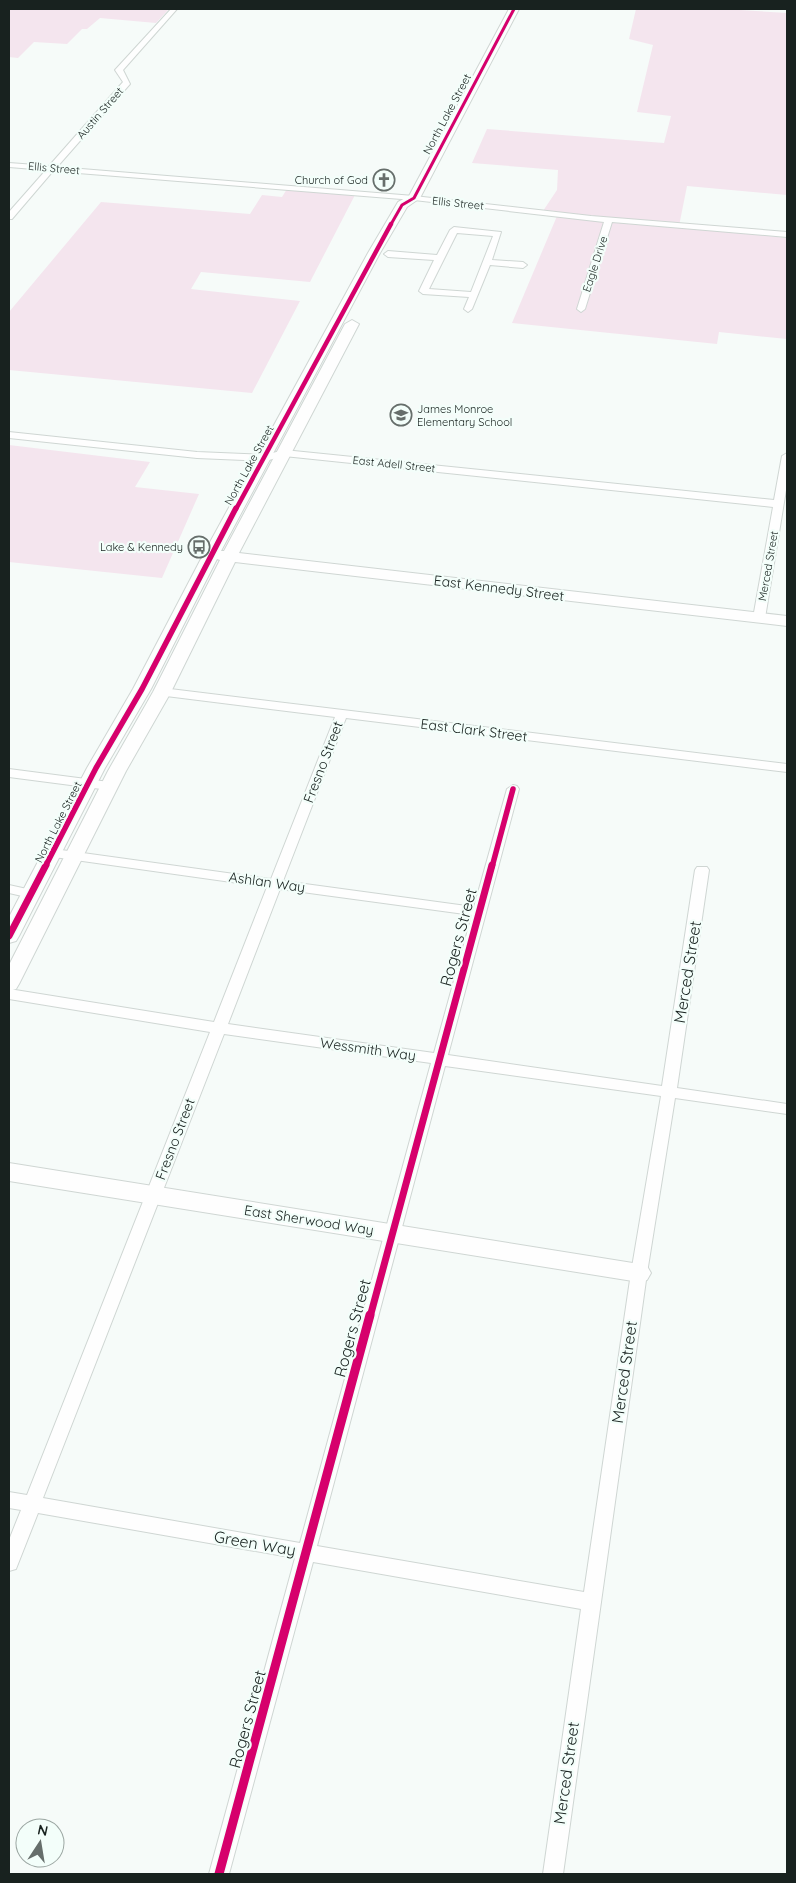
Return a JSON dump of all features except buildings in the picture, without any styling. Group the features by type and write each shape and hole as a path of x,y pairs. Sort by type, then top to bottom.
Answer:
{"street":[{"name":"Austin Street","path":"9,217 127,82 119,70 174,9"},
{"name":"North Lake Street","path":"9,936 54,853 88,784 142,690 211,555 374,253 402,205 414,198 514,9"},
{"name":"Ellis Street","path":"9,164 414,198 609,220 787,235"},
{"name":"North Lake Street","path":"9,984 109,786 162,692 229,557 388,254 416,206 414,198"},
{"name":"Eagle Drive","path":"581,309 609,220"},
{"path":"468,308 474,294 487,262 498,234 454,230 423,291 474,294"},
{"path":"374,253 439,258"},
{"path":"487,262 523,265"},
{"path":"304,384 324,377"},
{"name":"East Adell Street","path":"9,435 197,455 265,458 284,453 779,504"},
{"name":"Merced Street","path":"759,618 787,456"},
{"name":"East Kennedy Street","path":"211,555 787,621"},
{"name":"East Clark Street","path":"162,692 787,768"},
{"name":"Fresno Street","path":"9,1563 342,714"},
{"path":"9,773 109,786"},
{"name":"Rogers Street","path":"219,1874 513,789"},
{"name":"Ashlan Way","path":"54,853 479,912"},
{"name":"Merced Street","path":"552,1874 639,1273 669,1092 702,870"},
{"path":"9,888 31,894"},
{"name":"Wessmith Way","path":"9,994 219,1028 787,1108"},
{"name":"East Sherwood Way","path":"9,1172 639,1273"},
{"name":"Green Way","path":"9,1500 590,1602"}],"shaded area":[{"path":"9,9 169,9 156,23 100,18 87,29 82,29 67,44 34,42 18,58 9,57"},
{"path":"636,9 725,9 787,13 787,195 687,186 679,226 786,238 787,339 719,332 717,344 512,323 557,216 541,214 557,190 558,170 472,163 487,129 664,143 671,116 637,112 653,45 629,39"},
{"path":"287,189 356,193 310,282 201,272 191,289 300,301 252,393 9,370 9,312 101,202 250,214 262,195 282,197"},
{"path":"9,445 150,462 135,487 199,494 162,578 9,562"}],"cycle path":[{"path":"9,936 96,768 142,689 211,555 374,253 402,205 414,198 514,9"},
{"path":"219,1874 513,789"}],"place":[{"name":"Church of God","path":"384,180"},
{"name":"James Monroe Elementary School","path":"401,415"},
{"name":"Lake & Kennedy","path":"199,547"}]}
